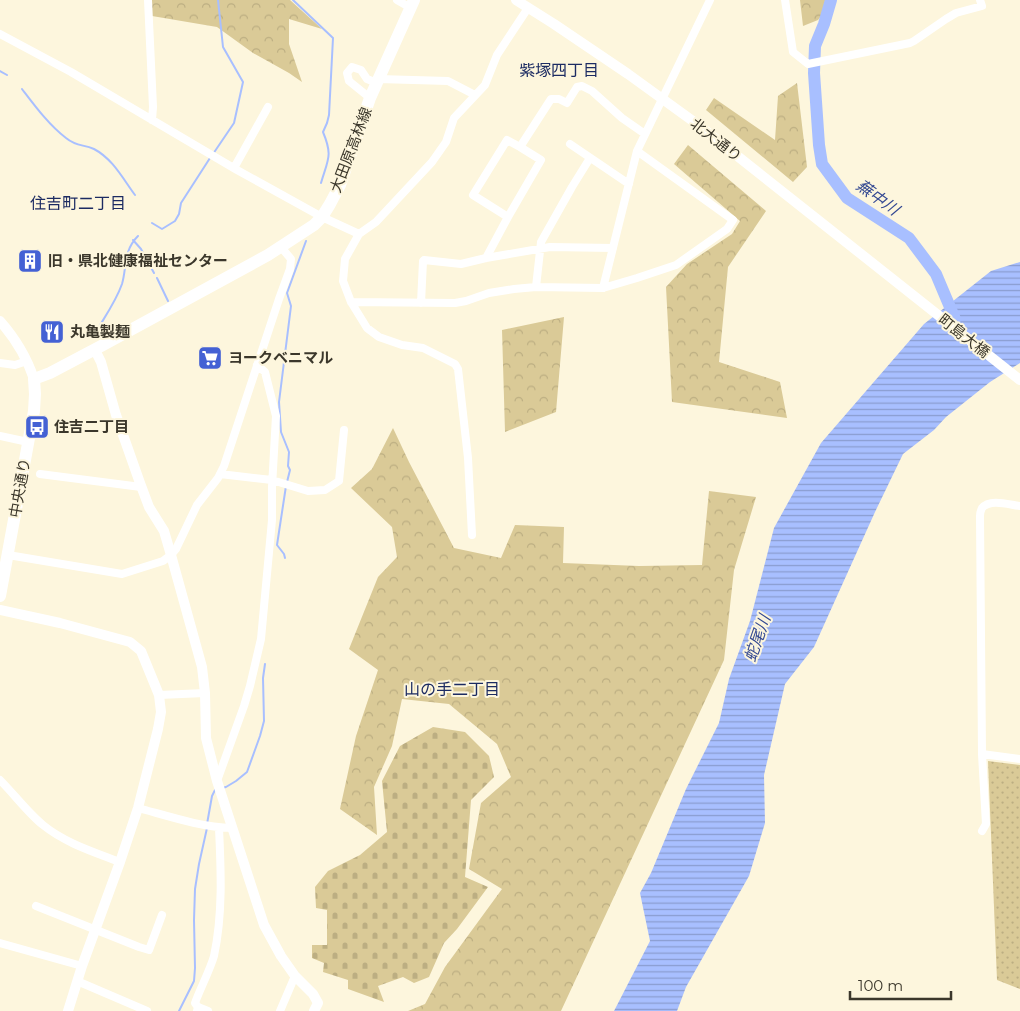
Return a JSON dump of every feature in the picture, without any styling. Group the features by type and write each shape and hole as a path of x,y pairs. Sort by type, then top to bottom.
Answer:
{"main road":[{"name":"大田原高林線","path":"34,379 95,350 268,255 314,225 322,217 340,185 370,98 413,4"},
{"name":"中央通り","path":"0,596 34,412 34,379"}],"street":[{"path":"148,0 152,120"},
{"path":"397,0 413,4"},
{"name":"北大通り","path":"516,0 628,74 697,124 907,292"},
{"path":"604,288 637,151 710,0"},
{"path":"785,0 793,52 808,64 914,42 956,13 982,6 980,0"},
{"path":"472,535 468,458 458,369 455,364 423,348 402,346 379,337 367,328 351,302 343,281 345,259 359,234 376,222 432,162 446,142 454,118 485,85 497,55 528,8"},
{"path":"0,34 70,72 234,168 322,217 359,234"},
{"path":"370,98 349,81 347,73 352,67 361,70 368,79 377,81 448,81 475,95"},
{"path":"520,147 551,99 559,99 567,103 577,87 582,86 592,91 622,118 645,134"},
{"path":"234,168 268,107"},
{"path":"486,258 541,160 507,140 473,195 508,218"},
{"path":"570,144 628,184"},
{"path":"351,302 454,303 489,293 536,287 604,288 676,265 727,229 733,220 637,151"},
{"path":"536,287 541,242 590,158"},
{"path":"8,555 122,574 163,561 171,556 197,505 224,466 290,269 291,259 281,247"},
{"path":"421,302 422,261 424,260 461,264 540,248 613,248"},
{"name":"町島大橋","path":"907,292 1020,380"},
{"path":"0,321 16,342 27,361 34,379"},
{"path":"95,350 141,487 164,531 202,667 205,693 206,738 217,781 264,926 281,956 313,994 318,1003 314,1011"},
{"path":"0,364 15,365 27,361"},
{"path":"217,781 244,706 261,639 272,520 272,480 276,416 265,372 257,365"},
{"path":"220,474 272,480 308,491 325,490 339,481 344,430"},
{"path":"0,436 28,442"},
{"path":"40,474 141,487"},
{"path":"982,831 986,824 982,754 980,516 981,508 987,504 1020,506"},
{"path":"0,610 130,642 141,651 159,694 161,712 158,729 138,808 68,1011"},
{"path":"159,694 205,693"},
{"path":"982,754 1020,759"},
{"path":"0,780 44,826 59,836 120,862"},
{"path":"138,808 219,828 232,828"},
{"path":"208,1011 197,1009 195,1003 213,958 220,917 221,867 219,828"},
{"path":"36,906 149,950 162,915"},
{"path":"0,943 82,966"},
{"path":"280,1011 296,976"},
{"path":"78,981 147,1011"}],"green space":[{"path":"151,0 290,0 322,29 289,19 289,44 302,82 253,53 217,27 152,16"},
{"path":"800,0 834,0 818,20 803,26"},
{"path":"797,83 807,167 793,182 706,110 714,98 775,140 778,96"},
{"path":"688,145 766,211 728,267 719,362 780,382 787,418 672,402 666,287 687,264 732,234 740,221 674,164"},
{"path":"564,317 556,412 505,432 502,330"},
{"path":"393,428 454,548 501,558 515,525 564,527 563,563 639,566 702,565 709,491 756,497 734,570 724,660 561,1011 408,1011 425,1004 445,967 502,889 469,869 481,803 511,777 497,744 449,704 402,699 392,746 374,787 377,835 340,809 356,736 378,670 349,649 378,577 397,557 392,527 351,488 372,469"},
{"path":"433,727 465,732 489,756 494,777 471,800 465,877 488,887 457,929 444,943 429,977 414,983 403,977 378,986 384,1002 348,989 348,980 323,972 324,963 312,958 312,945 327,945 327,910 316,908 315,887 328,871 360,855 387,832 382,781 400,746"},
{"path":"988,761 1020,765 1020,989 997,980"}],"water":[{"name":"蛇尾川","path":"1020,262 1020,363 990,382 903,454 814,647 785,684 764,775 765,823 749,876 686,987 677,1011 614,1011 650,941 640,893 651,873 686,789 719,723 729,679 750,621 774,528 821,443 924,324 991,271"}],"waterway":[{"path":"213,154 234,123 243,82 223,47 218,0"},
{"path":"293,0 333,38 329,115 323,132 329,152 321,183"},
{"name":"蕪中川","path":"831,0 815,46 814,73 822,164 847,198 909,238 936,274 955,319"},
{"path":"0,71 7,75"},
{"path":"22,89 37,109 66,138 73,143 94,149 107,158 135,195"},
{"path":"152,223 162,229 175,221 179,214 181,203 210,158"},
{"path":"97,330 120,290 124,278 126,259 130,247 138,236"},
{"path":"133,240 141,249 154,273"},
{"path":"287,482 290,470 288,466 289,452 281,432 279,402 291,306 287,293 306,241"},
{"path":"157,278 168,301"},
{"path":"285,558 277,545 286,486"},
{"path":"222,788 236,781 247,772 260,736 264,721 263,678 265,664"},
{"path":"207,824 212,796 215,790"},
{"path":"179,1011 194,981 195,889 207,828"}],"place":[{"name":"旧・県北健康福祉センター","path":"30,261"},
{"name":"丸亀製麺","path":"52,332"},
{"name":"ヨークベニマル","path":"210,358"},
{"name":"住吉二丁目","path":"37,427"}],"district":[{"name":"紫塚四丁目","path":"559,70"},
{"name":"住吉町二丁目","path":"78,203"},
{"name":"山の手二丁目","path":"452,689"}]}
